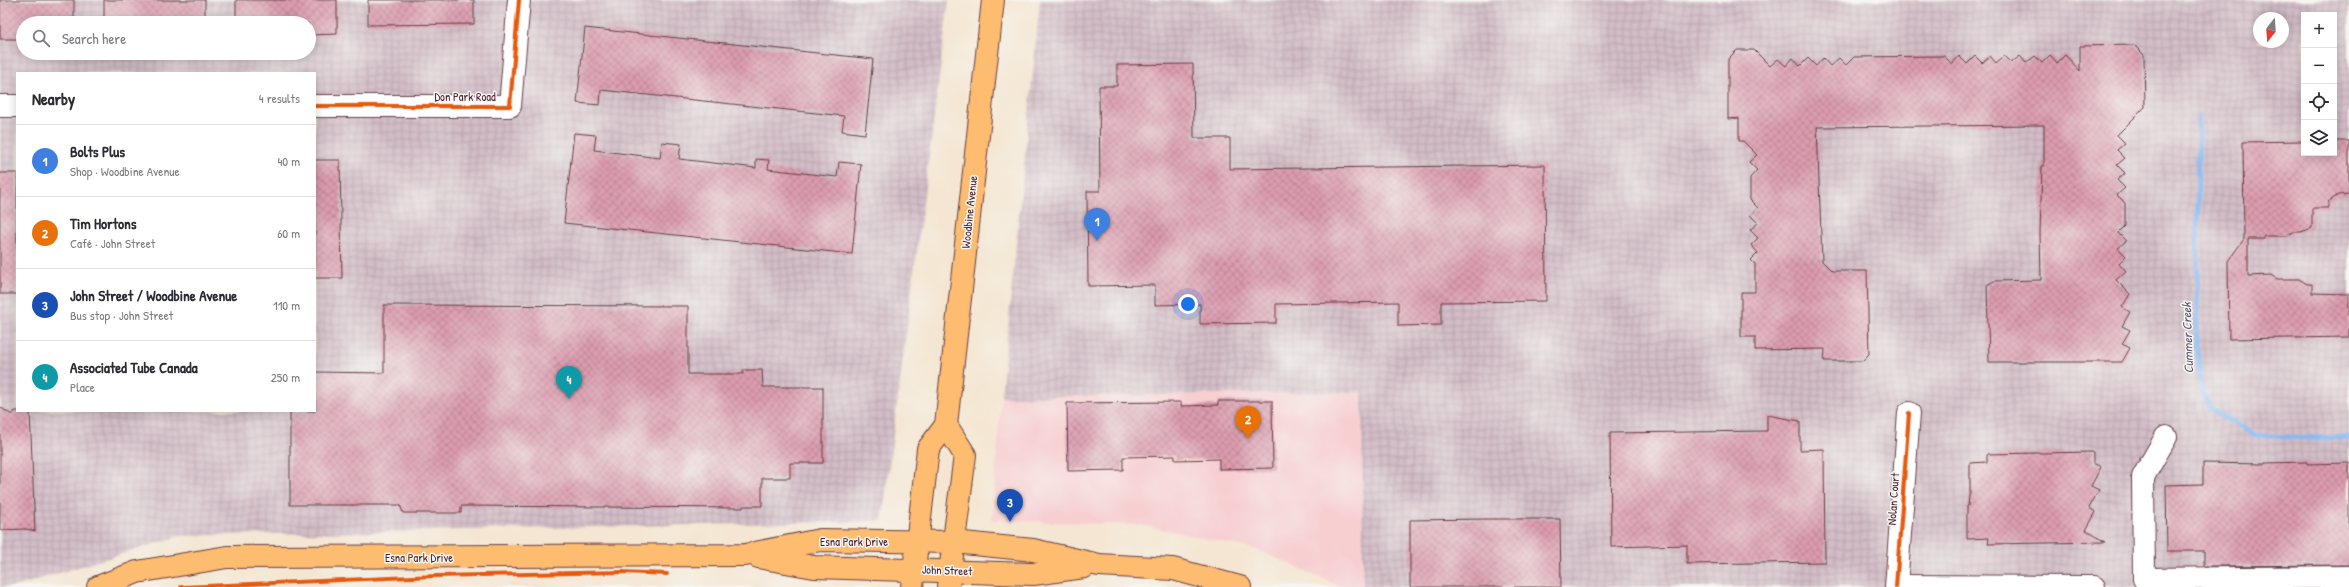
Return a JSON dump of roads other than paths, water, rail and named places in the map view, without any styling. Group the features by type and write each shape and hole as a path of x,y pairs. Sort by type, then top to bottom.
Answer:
{"main road":[{"name":"Woodbine Avenue","path":"946,425 993,0"},
{"path":"913,578 916,541 928,449 946,425 965,455 949,579"},
{"name":"Esna Park Drive","path":"745,555 820,540 916,541"},
{"name":"John Street","path":"916,541 954,542 1033,550 1100,565 1173,569 1240,587"},
{"name":"Esna Park Drive","path":"98,587 137,572 227,557 745,555 814,567 913,578"},
{"name":"John Street","path":"913,578 949,579 1033,574 1100,565"}],"street":[{"name":"Don Park Road","path":"316,106 510,106 519,0"},
{"path":"0,106 16,106"},
{"name":"Nolan Court","path":"1896,586 1909,413"},
{"path":"2166,437 2143,477 2144,579 2349,577"},
{"path":"1896,586 2094,587"}],"waterway":[{"name":"Cummer Creek","path":"2198,117 2197,347 2201,391 2211,410 2255,435 2309,438 2349,437"}],"place":[{"name":"Bolts Plus","path":"1097,241"},
{"name":"Associated Tube Canada","path":"569,399"},
{"name":"Tim Hortons","path":"1248,439"},
{"name":"John Street / Woodbine Avenue","path":"1010,522"}]}
